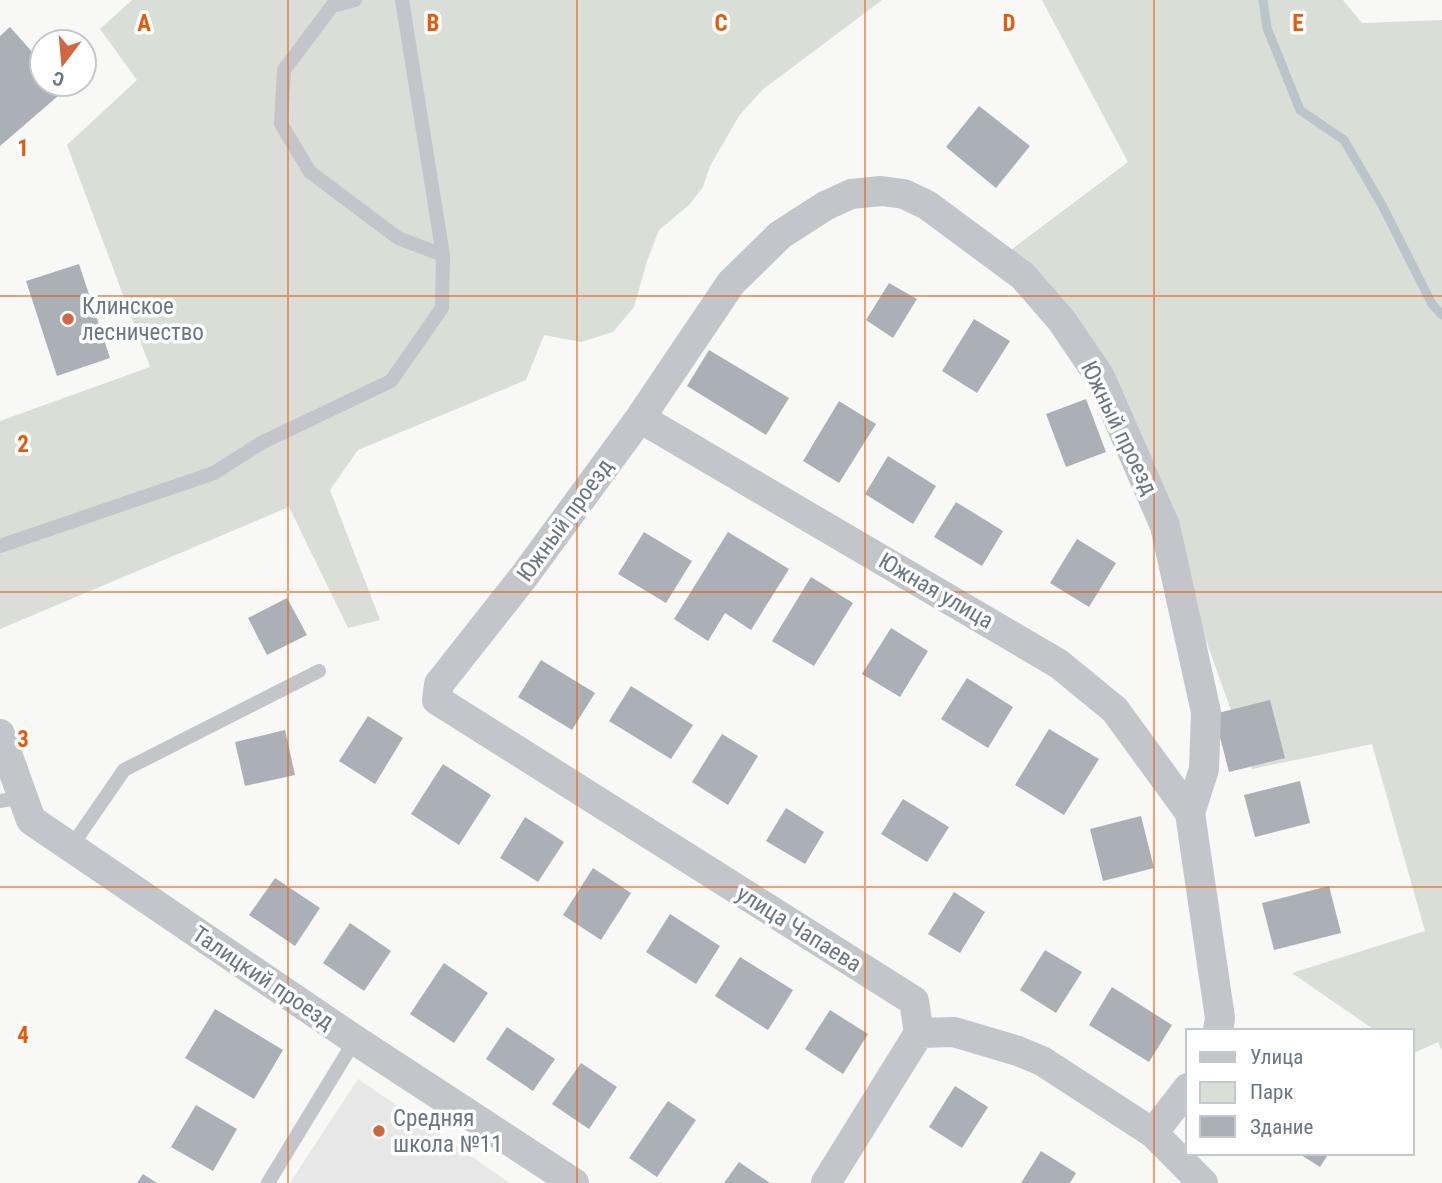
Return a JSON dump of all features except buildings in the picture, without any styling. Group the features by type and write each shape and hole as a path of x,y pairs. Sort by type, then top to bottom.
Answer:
{"street":[{"name":"Южный проезд","path":"437,700 439,684 525,575 640,418 731,283 780,235 825,206 851,194 880,191 904,194 927,205 1023,276 1062,321 1100,377 1165,526 1206,712 1204,769 1191,813 1220,1018 1218,1029"},
{"name":"Южная улица","path":"640,418 1059,664 1115,710 1191,813"},
{"name":"улица Чапаева","path":"437,700 914,1001 919,1033"},
{"name":"Талицкий проезд","path":"0,734 11,799 31,820 355,1040 574,1183"},
{"path":"826,1183 919,1033 954,1032 1042,1061 1153,1133 1203,1183"},
{"path":"1153,1133 1186,1091"}],"lane":[{"path":"355,0 332,6 284,70 281,124 310,173 398,238 443,255"},
{"path":"0,546 214,472 261,443 391,382 442,308 443,255 402,0"},
{"path":"71,847 124,770 318,671"},
{"path":"268,1183 355,1040"}],"shaded area":[{"name":"Средняя школа №11","path":"358,1079 510,1183 290,1183"}],"green space":[{"path":"132,0 882,0 762,90 739,116 710,166 703,187 689,205 659,230 634,307 613,332 581,342 544,335 526,380 358,450 330,490 380,620 348,628 289,507 0,629 0,421 150,367 67,145 137,80 100,29"},
{"path":"1042,0 1343,0 1362,23 1442,20 1442,1051 1438,1042 1414,1053 1414,1029 1373,1029 1292,973 1425,931 1372,744 1252,769 1165,526 1127,438 1000,258 1128,162"}],"waterway":[{"path":"1263,0 1267,28 1300,110 1344,140 1382,205 1432,304 1442,315"}],"place":[{"name":"Клинское лесничество","path":"68,319"},
{"name":"Средняя школа №11","path":"379,1131"}]}
